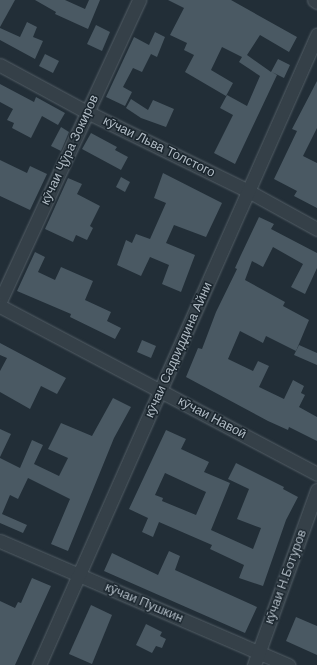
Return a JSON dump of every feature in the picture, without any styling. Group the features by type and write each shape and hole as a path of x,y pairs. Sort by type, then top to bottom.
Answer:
{"street":[{"name":"кӯчаи Ҷӯра Зокиров","path":"0,301 139,0"},
{"name":"кӯчаи Садриддина Айни","path":"39,665 78,574 250,192 317,35"},
{"name":"кӯчаи Льва Толстого","path":"0,65 87,112 250,192 317,229"},
{"name":"кӯчаи Навоӣ","path":"0,306 317,474"},
{"name":"кӯчаи Н.Ботуров","path":"254,665 317,490"},
{"name":"кӯчаи Пушкин","path":"0,541 288,665"}],"building":[{"path":"0,0 15,0 0,27"},
{"path":"35,0 65,0 85,9 89,0 100,0 88,29 55,14 56,12"},
{"path":"168,0 231,0 297,37 289,52 260,35 247,55 271,72 278,59 290,65 284,78 272,72 277,75 235,164 214,153 233,115 220,108 227,95 247,106 260,76 239,62 242,57 222,47 211,70 233,83 226,96 185,72 194,55 184,50 187,43 170,35 184,8"},
{"path":"27,22 37,27 33,37 43,41 35,59 0,40 0,28 20,37"},
{"path":"96,25 110,32 102,51 87,44"},
{"path":"155,32 165,37 157,57 151,54 142,72 133,68 123,87 132,92 125,106 106,97 134,37 149,45"},
{"path":"45,54 59,61 53,73 39,66"},
{"path":"317,81 317,128 303,156 317,163 317,208 294,196 297,191 274,179 297,131 292,129"},
{"path":"0,84 34,102 36,97 65,113 58,125 42,116 31,138 12,128 14,123 7,120 13,109 0,102"},
{"path":"131,99 148,110 153,100 174,109 166,127 141,118 126,108"},
{"path":"61,127 69,132 61,151 51,146"},
{"path":"91,133 117,147 115,150 128,157 121,170 82,149"},
{"path":"0,160 27,173 30,166 47,174 30,210 0,196"},
{"path":"163,173 222,203 206,237 174,225 166,243 195,255 181,292 162,284 169,265 150,257 141,276 117,265 126,240 132,243 136,234 150,239 166,203 154,198"},
{"path":"121,177 130,182 125,192 116,187"},
{"path":"68,178 82,184 77,194 100,206 90,226 93,228 87,240 76,235 73,242 45,229"},
{"path":"259,217 274,224 271,229 317,253 317,268 305,294 291,287 303,264 273,247 263,267 252,261 245,280 285,302 283,306 309,320 296,351 266,336 263,343 240,331 228,359 253,371 258,361 269,366 259,387 284,399 293,380 304,386 301,393 305,395 299,407 317,417 317,441 289,427 288,430 268,421 186,377 198,348 202,349 216,312 237,269 235,268"},
{"path":"35,252 45,257 38,272 55,280 61,267 93,281 85,300 111,312 107,321 121,328 115,339 70,317 71,314 17,291"},
{"path":"142,340 156,346 151,358 137,352"},
{"path":"0,343 66,378 57,394 41,386 30,409 0,392 0,371 7,358 0,355"},
{"path":"299,345 317,353 317,365 294,355"},
{"path":"113,398 131,407 114,438 68,551 51,544 70,499 28,478 18,499 10,495 2,514 27,525 23,533 0,523 0,458 20,468 32,440 43,445 34,464 59,476 68,458 48,449 61,423 92,436"},
{"path":"0,429 11,434 0,457"},
{"path":"166,430 186,439 181,449 209,462 204,472 230,483 211,530 253,549 261,528 237,519 249,489 228,479 236,463 284,487 283,489 298,497 286,520 263,586 239,578 244,565 210,549 212,545 159,522 153,537 142,532 148,518 129,509","holes":["165,473 206,492 196,515 162,501 163,498 155,495"]},
{"path":"169,551 180,556 175,570 257,607 245,633 104,571 112,553 158,575"},
{"path":"32,578 51,586 15,665 0,665 0,601 15,608 18,602 21,603"},
{"path":"91,605 112,615 92,664 69,654"},
{"path":"296,617 317,626 317,655 286,641"},
{"path":"146,624 162,632 160,636 166,639 162,648 156,646 152,653 136,645"}]}
